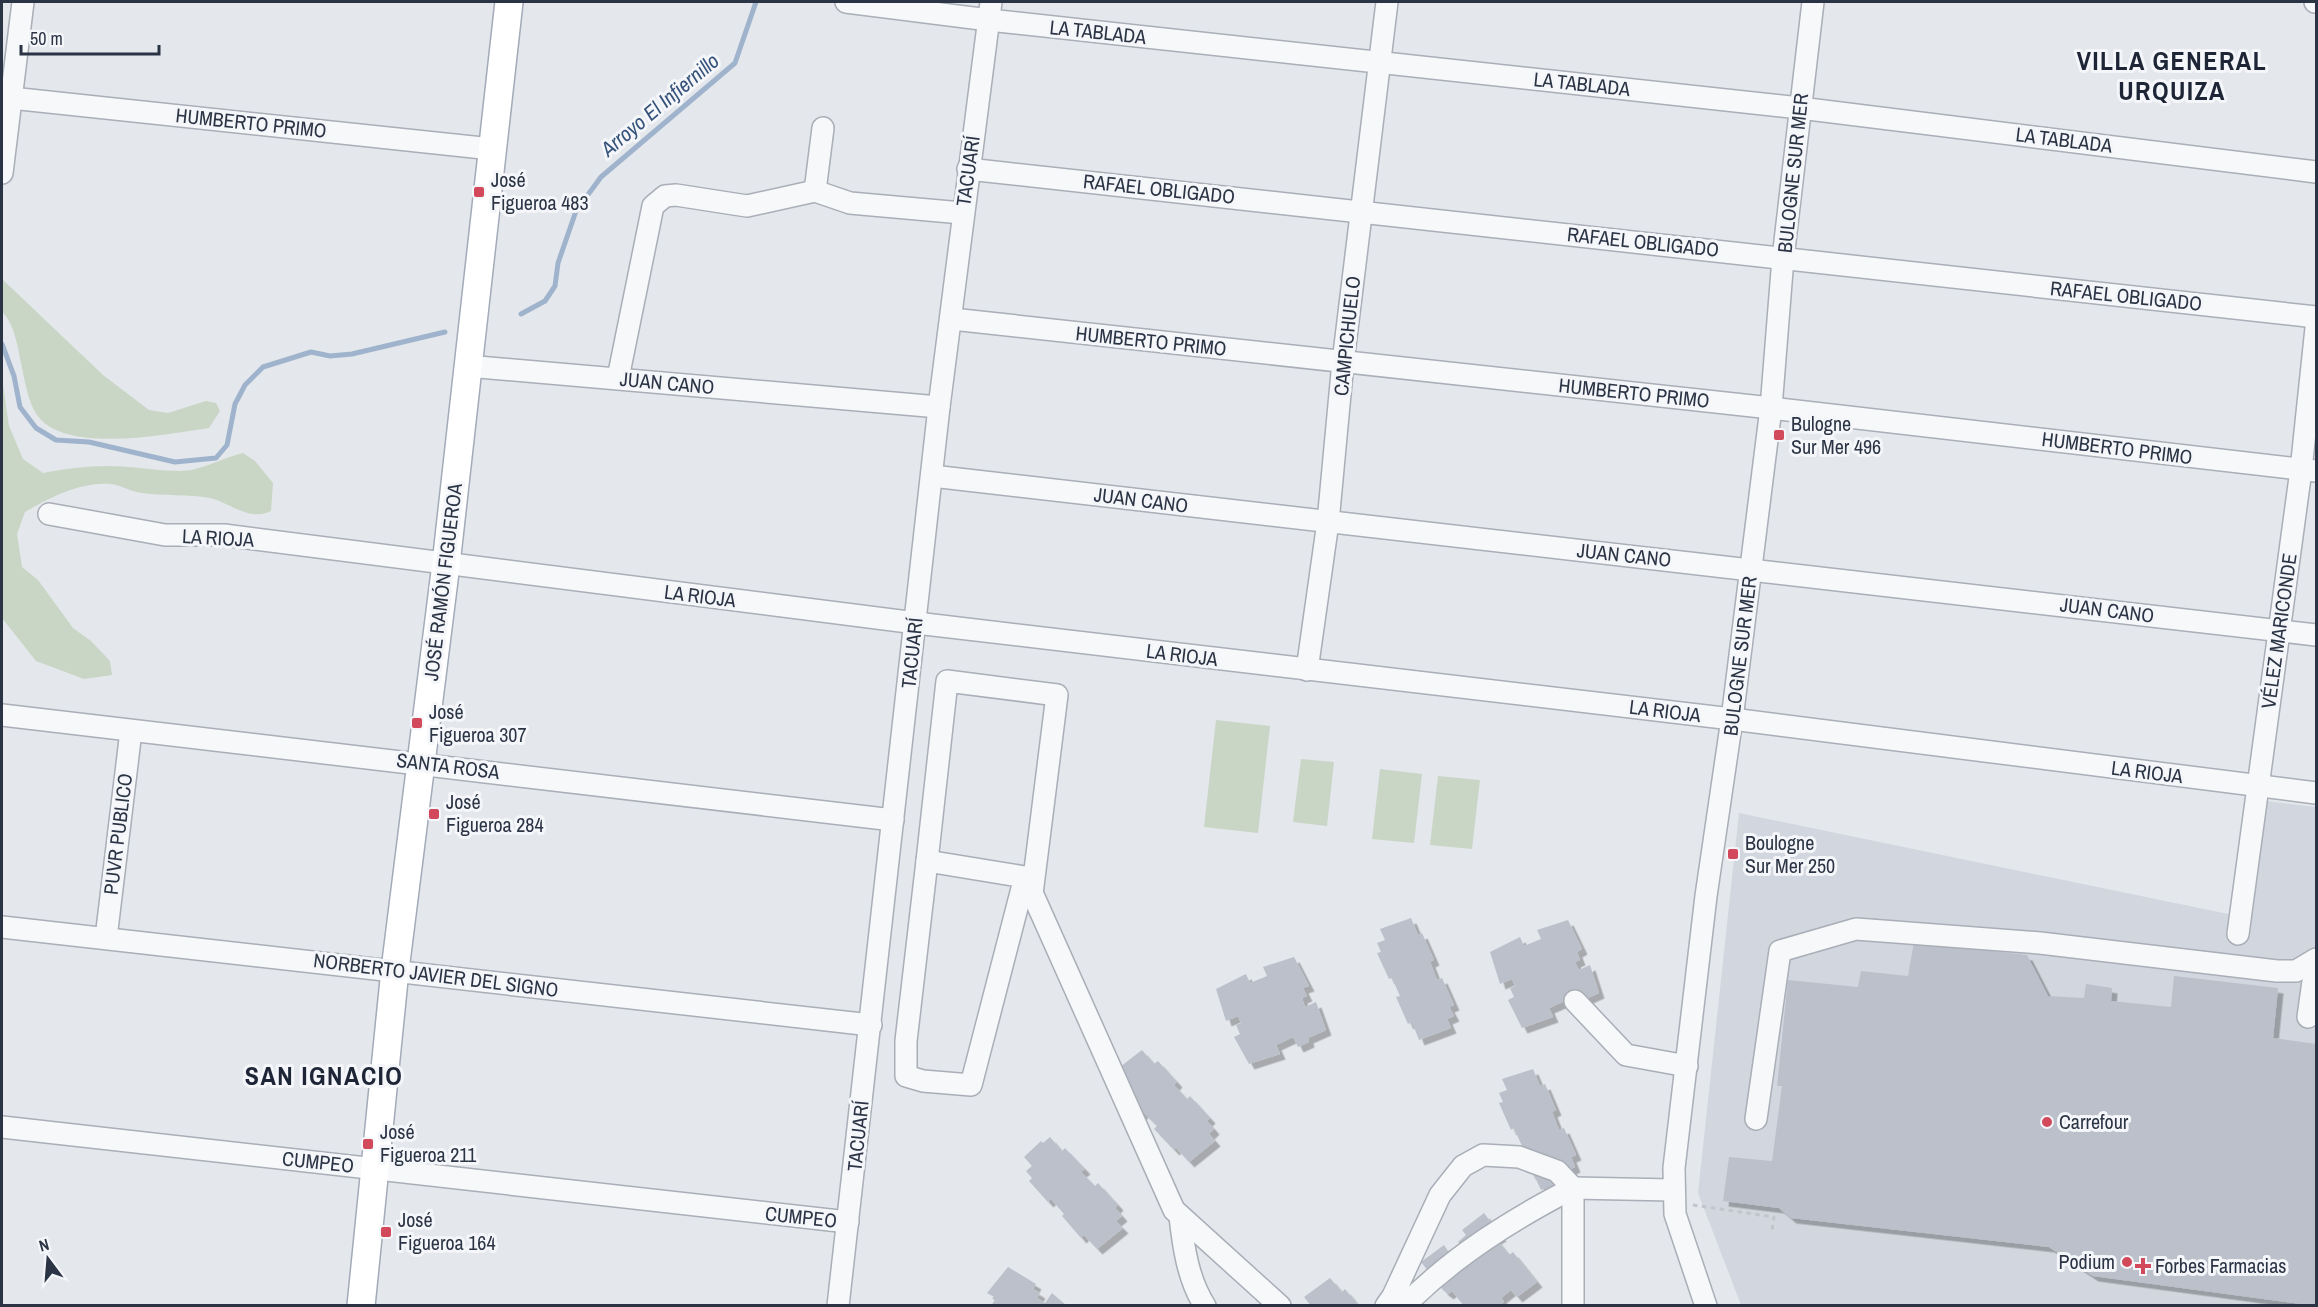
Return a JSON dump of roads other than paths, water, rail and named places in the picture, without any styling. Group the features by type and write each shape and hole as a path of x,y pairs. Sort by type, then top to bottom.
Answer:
{"main road":[{"name":"JOSÉ RAMÓN FIGUEROA","path":"361,1305 395,970 446,564 509,2"}],"street":[{"path":"2,173 22,2"},
{"name":"LA TABLADA","path":"846,2 990,11 1380,62 1800,108 2316,172"},
{"name":"CAMPICHUELO","path":"1307,670 1328,522 1343,362 1388,2"},
{"name":"BULOGNE SUR MER","path":"1706,1305 1679,1229 1673,1196 1706,896 1732,719 1771,408 1783,258 1813,2"},
{"name":"TACUARÍ","path":"837,1305 871,1025 939,407 952,319 962,213 990,11"},
{"name":"HUMBERTO PRIMO","path":"11,98 492,149"},
{"path":"815,191 823,128"},
{"name":"RAFAEL OBLIGADO","path":"968,169 2316,317"},
{"path":"618,378 653,206 665,196 676,195 747,206 815,191 850,203 962,213"},
{"name":"HUMBERTO PRIMO","path":"952,319 1771,408 2308,471"},
{"name":"VÉLEZ MARICONDE","path":"2238,933 2278,630 2308,471 2316,328"},
{"name":"JUAN CANO","path":"467,366 939,407"},
{"name":"JUAN CANO","path":"932,476 2316,635"},
{"name":"LA RIOJA","path":"49,514 165,535 224,535 916,623 1732,719 2316,793"},
{"path":"947,681 1057,695 1029,886 971,1085 923,1081 906,1076 906,1041 927,861 947,681"},
{"name":"SANTA ROSA","path":"2,715 893,820"},
{"name":"PUVR PUBLICO","path":"106,938 131,731"},
{"path":"927,861 1029,886"},
{"path":"1029,886 1174,1210 1280,1305"},
{"name":"NORBERTO JAVIER DEL SIGNO","path":"2,927 871,1025"},
{"path":"1756,1119 1780,951 1845,932 1856,929 2040,943 2277,971 2296,971 2316,959"},
{"path":"2308,1017 2316,959"},
{"path":"1575,1001 1626,1055 1687,1066"},
{"name":"CUMPEO","path":"2,1127 848,1222"},
{"path":"1386,1305 1440,1195 1464,1166 1483,1155 1519,1157 1557,1171 1573,1188 1573,1305"},
{"path":"1404,1305 1429,1281 1474,1245 1573,1188 1673,1196"},
{"path":"1180,1216 1182,1239 1201,1303"}],"waterway":[{"name":"Arroyo El Infiernillo","path":"521,314 545,301 555,286 558,263 576,211 601,177 735,63 756,2"},
{"name":"Arroyo El Infiernillo","path":"2,344 14,376 20,407 36,428 56,440 89,442 175,462 216,458 227,445 235,404 245,385 263,367 311,352 330,356 352,354 445,332"}],"place":[{"name":"José Figueroa 483","path":"479,192"},
{"name":"Bulogne Sur Mer 496","path":"1779,435"},
{"name":"José Figueroa 307","path":"417,723"},
{"name":"José Figueroa 284","path":"434,814"},
{"name":"Boulogne Sur Mer 250","path":"1733,854"},
{"name":"Carrefour","path":"2047,1122"},
{"name":"José Figueroa 211","path":"368,1144"},
{"name":"José Figueroa 164","path":"386,1232"},
{"name":"Podium","path":"2127,1262"},
{"name":"Forbes Farmacias","path":"2143,1266"}],"district":[{"name":"VILLA GENERAL URQUIZA","path":"2172,76"},
{"name":"SAN IGNACIO","path":"324,1076"}]}
